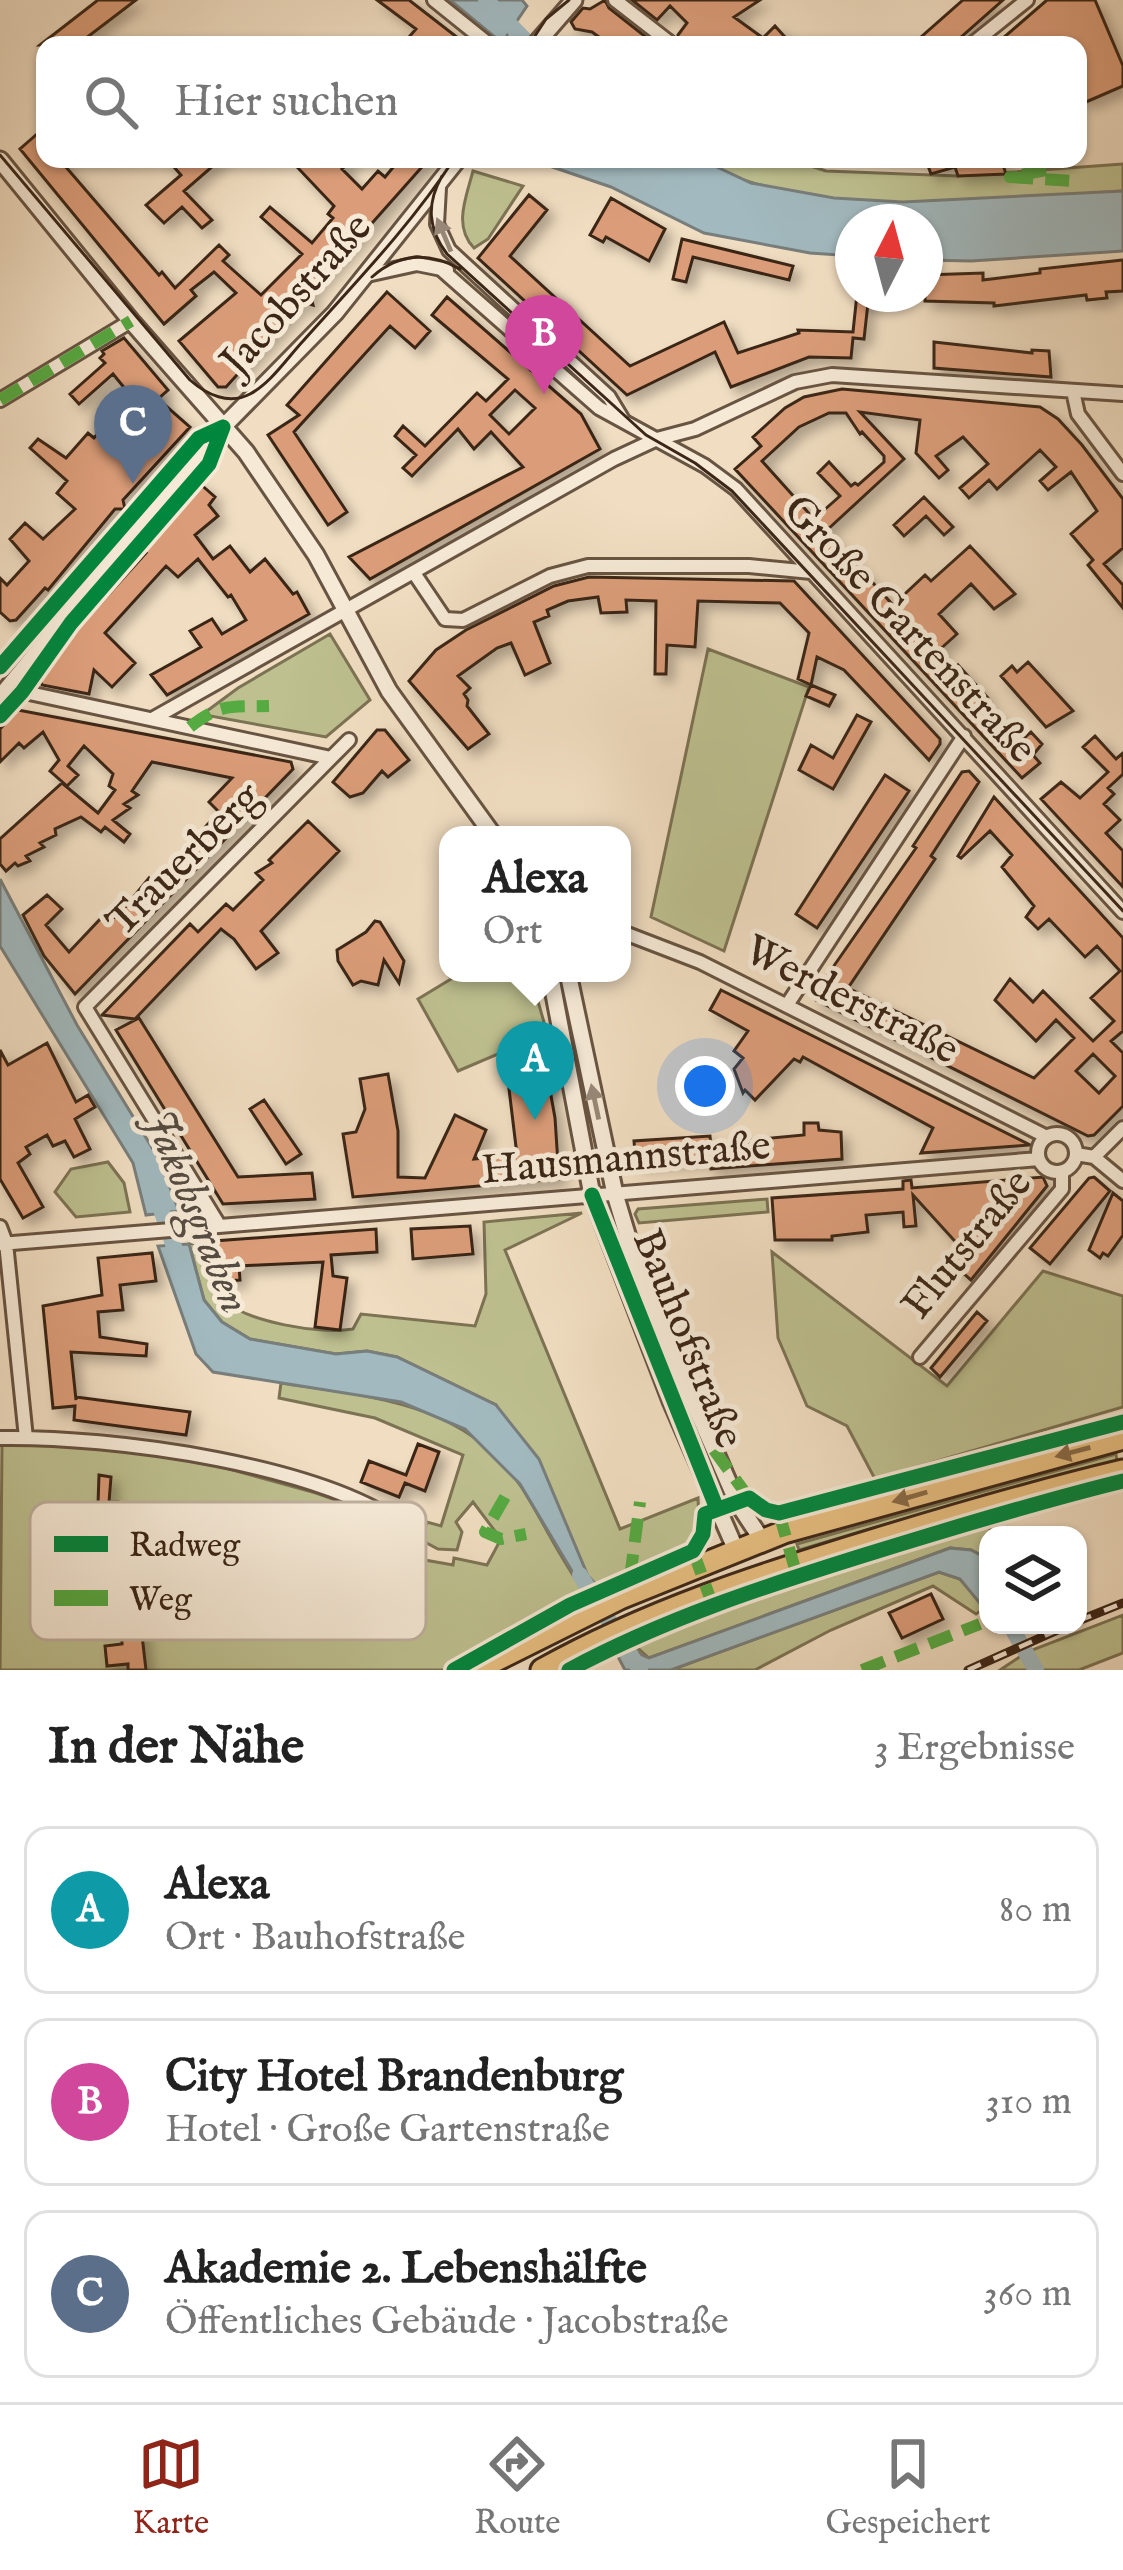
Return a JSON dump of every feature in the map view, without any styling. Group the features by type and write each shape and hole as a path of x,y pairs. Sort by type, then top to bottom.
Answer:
{"main road":[{"path":"476,1670 575,1618 762,1540 1123,1438"},
{"path":"542,1670 634,1623 760,1575 1039,1491 1123,1471"},
{"path":"760,1575 762,1540"},
{"path":"736,1550 760,1575"}],"street":[{"path":"434,0 479,36"},
{"path":"541,36 574,0"},
{"path":"615,0 662,36"},
{"path":"982,36 1027,0"},
{"path":"0,160 245,452 316,554 389,691 486,826"},
{"name":"Jacobstraße","path":"3,693 224,427 335,313 452,168"},
{"name":"Große Gartenstraße","path":"439,188 436,217 442,238 472,274 609,397 623,421"},
{"path":"366,275 417,264 472,274"},
{"name":"Große Gartenstraße","path":"441,269 599,408 736,490 1123,911"},
{"path":"0,400 131,321"},
{"path":"154,718 657,439 695,429 795,382 832,374 1123,394"},
{"path":"1073,391 1078,414 1123,474"},
{"path":"414,573 445,619 463,620 550,576 588,566 749,566 812,572"},
{"name":"Trauerberg","path":"3,693 154,718 331,758"},
{"path":"787,1005 964,736"},
{"name":"Trauerberg","path":"219,1226 85,1007 350,740"},
{"name":"Werderstraße","path":"631,935 700,962 1048,1137 1064,1136 1073,1143 1076,1154"},
{"name":"Bauhofstraße","path":"552,982 592,1196 671,1401 736,1550"},
{"name":"Bauhofstraße","path":"570,982 615,1194 641,1281 737,1502 762,1540"},
{"name":"Flutstraße","path":"1076,1154 1094,1157 1123,1128"},
{"path":"1048,1137 1040,1147 1039,1159 1050,1172 1073,1165 1076,1154"},
{"path":"1094,1157 1123,1181"},
{"name":"Hausmannstraße","path":"3,1244 1039,1159"},
{"name":"Flutstraße","path":"920,1357 1062,1189 1062,1172"},
{"path":"0,1226 26,1438"},
{"path":"0,1438 213,1458 358,1502"}],"green space":[{"path":"1123,164 1123,191 964,202 848,200 743,180 718,168 958,176"},
{"path":"473,171 523,186 488,239 474,248 463,221"},
{"path":"330,634 370,700 326,737 210,716 207,711 238,688"},
{"path":"708,649 809,687 724,951 651,917"},
{"path":"446,982 533,982 547,1033 458,1071 418,999"},
{"path":"108,1162 124,1183 130,1212 76,1217 55,1192 71,1169"},
{"path":"767,1199 768,1212 639,1223 635,1214 638,1209"},
{"path":"582,1213 505,1250 620,1529 698,1498 699,1521 693,1545 598,1587 496,1405 397,1357 367,1351 336,1354 250,1339 222,1322 204,1300 189,1244 209,1242 213,1280 222,1299 266,1320 339,1330 353,1329 361,1314 475,1326 486,1294 484,1222"},
{"path":"772,1252 947,1386 1043,1271 1123,1296 1123,1407 875,1479 847,1426 807,1406 778,1338"},
{"path":"281,1383 350,1393 415,1408 474,1437 522,1488 585,1593 444,1670 0,1670 2,1442 80,1446 204,1462 341,1502 30,1502 30,1640 426,1640 426,1560 453,1565 454,1558 487,1565 501,1539 473,1502 456,1522 462,1532 457,1550 426,1543 427,1522 441,1526 463,1455 375,1418 279,1398"},
{"path":"1116,1454 1117,1462 1002,1490 799,1550 797,1544"},
{"path":"986,1521 988,1526 979,1526 979,1554 950,1548 649,1658 631,1642"},
{"path":"939,1572 960,1579 979,1601 976,1614 933,1586 831,1630 755,1670 671,1670"},
{"path":"1123,1615 1123,1653 1079,1670 1000,1670 1027,1652 1074,1634 1087,1634 1087,1629"}],"water":[{"path":"450,0 522,0 527,6 507,36 494,36"},
{"path":"555,168 719,168 751,183 834,198 903,202 1123,191 1123,251 943,260 943,204 835,204 835,255 704,233 611,187"},
{"path":"0,879 77,1025 159,1159 179,1211 146,1215 133,1163 0,946"},
{"path":"189,1244 204,1300 222,1322 250,1339 336,1354 367,1351 397,1357 496,1405 539,1459 588,1576 598,1587 585,1593 520,1484 465,1429 401,1402 213,1372 196,1354 158,1246"},
{"path":"950,1548 979,1554 979,1602 960,1579 939,1572 671,1670 625,1670 615,1651 631,1642 649,1658"}],"building":[{"path":"98,0 136,0 89,36 52,36"},
{"path":"377,0 409,0 455,36 410,36 416,29"},
{"path":"605,0 645,36 598,36 575,29 571,22 583,8"},
{"path":"632,0 760,0 734,17 760,36 678,36 687,23 670,6 657,20"},
{"path":"963,0 1003,0 962,36 922,36"},
{"path":"1047,0 1095,0 1123,66 1123,86 1087,102 1087,36 1005,36"},
{"path":"775,26 784,36 765,36"},
{"path":"36,135 36,168 67,168 175,288 219,245 229,255 223,261 261,295 302,254 261,217 270,207 312,243 333,218 328,214 334,206 298,168 343,168 362,189 378,171 385,177 392,168 421,168 310,293 313,305 303,302 226,387 218,387 179,341 236,293 214,272 191,290 196,296 164,324 20,149"},
{"path":"175,168 211,168 184,191 212,220 202,228 182,207 164,223 146,205 181,175"},
{"path":"955,168 1004,168 1006,174 958,176"},
{"path":"529,195 547,210 510,256 630,366 724,322 738,353 798,330 853,332 855,312 867,312 864,339 853,338 851,358 809,357 731,387 715,352 627,395 478,258"},
{"path":"611,198 665,229 649,261 606,237 603,242 590,235"},
{"path":"682,239 793,266 789,280 693,257 686,282 673,279"},
{"path":"1123,260 1123,291 1106,292 1107,298 1087,300 1086,295 994,306 943,302 943,274 983,273 983,280 1040,273 1040,269"},
{"path":"387,292 430,331 415,348 390,326 294,432 347,512 328,525 268,435 299,415 287,405"},
{"path":"447,297 581,414 600,449 370,579 349,557 523,467 491,432 474,449 458,429 412,476 403,468 416,455 395,436 403,426 425,446 477,393 486,401 508,379 432,315","holes":["515,390 535,408 509,434 490,415"]},
{"path":"124,338 168,390 158,399 190,427 123,500 125,509 115,509 48,590 10,621 0,612 0,578 7,585 29,561 10,539 25,523 43,539 75,509 57,493 67,481 30,448 38,439 66,458 88,433 94,438 104,426 108,430 112,425 129,440 149,418 113,374 79,404 70,394 105,363 100,358 102,351"},
{"path":"934,342 1049,351 1051,377 934,368"},
{"path":"842,389 1040,407 1082,445 1123,499 1123,548 1104,564 1123,585 1123,608 1088,565 1093,560 1071,534 1097,511 1071,472 1048,490 1040,481 1056,467 1040,450 997,489 989,480 969,498 960,488 988,464 963,437 936,456 948,470 939,478 916,453 920,420 860,412 904,459 826,531 893,605 925,575 931,581 970,546 1015,594 994,609 971,584 939,614 957,634 937,652 953,670 958,665 988,698 986,704 1022,740 1031,732 1042,744 1033,755 1040,763 1022,778 735,469 761,446 753,437 804,397","holes":["829,413 846,413 884,456 884,462 851,486 829,462 818,473 840,496 814,519 762,461 799,427"]},
{"path":"198,482 215,497 209,505 218,516 195,535 213,559 230,546 250,572 265,559 293,594 297,592 309,614 167,695 151,675 201,647 190,631 212,619 222,634 246,620 231,595 198,559 178,577 166,566 105,633 135,663 112,687 94,670 89,694 42,685 39,678 68,634 146,553 140,548"},
{"path":"924,497 953,527 944,535 926,516 904,536 894,525"},
{"path":"589,577 794,581 940,744 929,760 844,670 817,657 811,685 798,679 809,633 780,603 698,601 695,647 667,645 666,674 655,674 656,601 626,600 627,612 601,613 598,597 568,601 534,622 550,663 525,675 511,643 458,676 470,688 464,694 467,706 489,734 468,749 409,681 436,650 466,630 554,586"},
{"path":"1028,662 1073,711 1046,727 1001,676 1012,666 1017,672"},
{"path":"811,685 835,695 829,706 806,696"},
{"path":"18,710 291,762 293,769 75,994 44,956 23,915 47,895 62,909 46,925 69,952 104,915 117,917 149,878 153,882 172,863 219,812 209,802 232,778 152,762 132,791 138,795 124,804 130,808 113,820 130,834 124,842 81,817 55,829 56,835 40,843 44,847 26,856 30,861 15,863 6,871 0,864 0,839 62,783 98,813 115,790 109,786 113,774 84,746 68,766 78,775 67,786 50,771 59,760 43,732 24,748 19,743 0,762 0,729"},
{"path":"857,715 871,722 833,789 799,770 811,745 833,758"},
{"path":"377,730 385,730 409,760 388,777 382,771 363,793 350,797 333,782"},
{"path":"1095,736 1116,759 1123,753 1123,774 1108,788 1114,794 1104,804 1120,820 1106,833 1123,851 1123,887 1041,799 1061,782 1080,798 1108,772 1083,747"},
{"path":"969,771 979,782 931,856 935,859 848,988 1034,1078 1074,1038 1056,1020 1036,1041 995,1000 1010,979 1033,1002 1043,991 1093,1041 1114,1021 1091,998 1120,971 1097,946 1085,957 1049,919 1038,929 1026,917 1034,906 1002,867 1012,855 990,831 958,856 994,797 1123,938 1123,1031 1111,1041 1123,1053 1123,1106 1094,1135 816,1000 815,993 916,848 913,846 962,772","holes":["1093,1054 1115,1076 1099,1093 1076,1071"]},
{"path":"885,775 909,791 817,928 796,914"},
{"path":"308,821 339,851 261,931 278,953 256,969 221,929 135,1019 102,1015 190,924 198,932 226,904 233,910 263,880 256,873 272,863 269,860"},
{"path":"375,921 404,961 399,983 384,960 378,985 361,981 353,985 338,961 337,950"},
{"path":"721,990 1030,1145 921,1153 933,1128 803,1057 800,1062 794,1059 755,1100 743,1093 734,1069 743,1058 734,1051 748,1031 710,1010"},
{"path":"139,1018 238,1177 312,1173 315,1199 223,1204 116,1030"},
{"path":"47,1043 76,1102 88,1095 95,1107 75,1119 90,1149 74,1157 65,1141 53,1146 47,1135 26,1147 30,1154 18,1163 43,1207 23,1218 0,1179 0,1050 8,1065"},
{"path":"543,1051 559,1179 353,1197 343,1134 356,1132 365,1109 360,1079 388,1074 398,1131 398,1177 425,1178 455,1115 486,1130 474,1159 517,1155 506,1064 518,1063 518,1055"},
{"path":"264,1100 301,1154 286,1164 250,1109"},
{"path":"804,1123 841,1132 842,1159 711,1169 710,1158 636,1163 634,1141 710,1136 711,1147 750,1144 750,1140 804,1135"},
{"path":"1043,1177 1047,1186 971,1280 951,1262 962,1249 913,1195 916,1226 904,1227 903,1212 866,1215 868,1232 832,1236 832,1240 775,1240 772,1198 903,1189 903,1181 911,1180 912,1188"},
{"path":"1094,1177 1110,1191 1050,1264 1030,1248"},
{"path":"1113,1193 1123,1201 1123,1235 1108,1256 1103,1253 1100,1258 1089,1250"},
{"path":"470,1226 473,1254 413,1259 411,1229"},
{"path":"376,1229 377,1252 331,1255 333,1276 347,1278 340,1330 315,1327 323,1262 239,1266 240,1280 214,1282 214,1241"},
{"path":"152,1253 156,1281 120,1285 123,1310 98,1312 100,1337 147,1344 146,1356 71,1352 76,1400 190,1412 186,1435 74,1420 75,1406 53,1408 43,1306 102,1295 98,1258"},
{"path":"977,1312 987,1321 940,1377 931,1368"},
{"path":"418,1444 439,1452 425,1491 405,1483 399,1497 361,1482 369,1461 406,1475"},
{"path":"99,1475 111,1477 109,1502 98,1502"},
{"path":"931,1594 943,1619 902,1638 889,1613"},
{"path":"122,1640 143,1640 146,1670 128,1670 128,1664 107,1666 105,1646 122,1644"}],"waterway":[{"path":"486,0 521,36"},
{"name":"Jakobsgraben","path":"156,1195 179,1261"},
{"name":"Jakobsgraben","path":"580,1575 640,1670"},
{"name":"Jakobsgraben","path":"1015,1634 1036,1670"}],"tram line":[{"path":"535,36 546,19 569,0"},
{"path":"0,155 190,380 211,394 234,399 258,389 279,369 402,230 448,168"},
{"path":"442,176 431,216 447,254 646,435 732,491 1123,911"},
{"path":"372,277 393,263 414,258 460,269"}],"railway":[{"path":"1087,1617 1123,1603"},
{"path":"968,1670 1049,1634"}],"marked path":[{"path":"1046,170 1010,177 1075,181"},
{"path":"0,400 131,321"},
{"path":"190,727 218,710 269,706"},
{"path":"714,1450 749,1498"},
{"path":"505,1497 485,1532 501,1539 526,1534"},
{"path":"630,1578 640,1502"},
{"path":"779,1513 797,1576"},
{"path":"693,1551 713,1606 721,1603"},
{"path":"862,1670 979,1624"}],"cycle path":[{"path":"0,667 199,438 223,427"},
{"path":"0,716 71,623 209,464 223,427"},
{"path":"592,1195 717,1509"},
{"path":"454,1670 570,1605 693,1551 703,1534 705,1514 749,1498 779,1513 1123,1422"},
{"path":"569,1670 678,1619 753,1591 1123,1481"}],"place":[{"name":"City Hotel Brandenburg","path":"544,394"},
{"name":"Akademie 2. Lebenshälfte","path":"133,484"},
{"name":"Alexa","path":"535,1120"}]}
